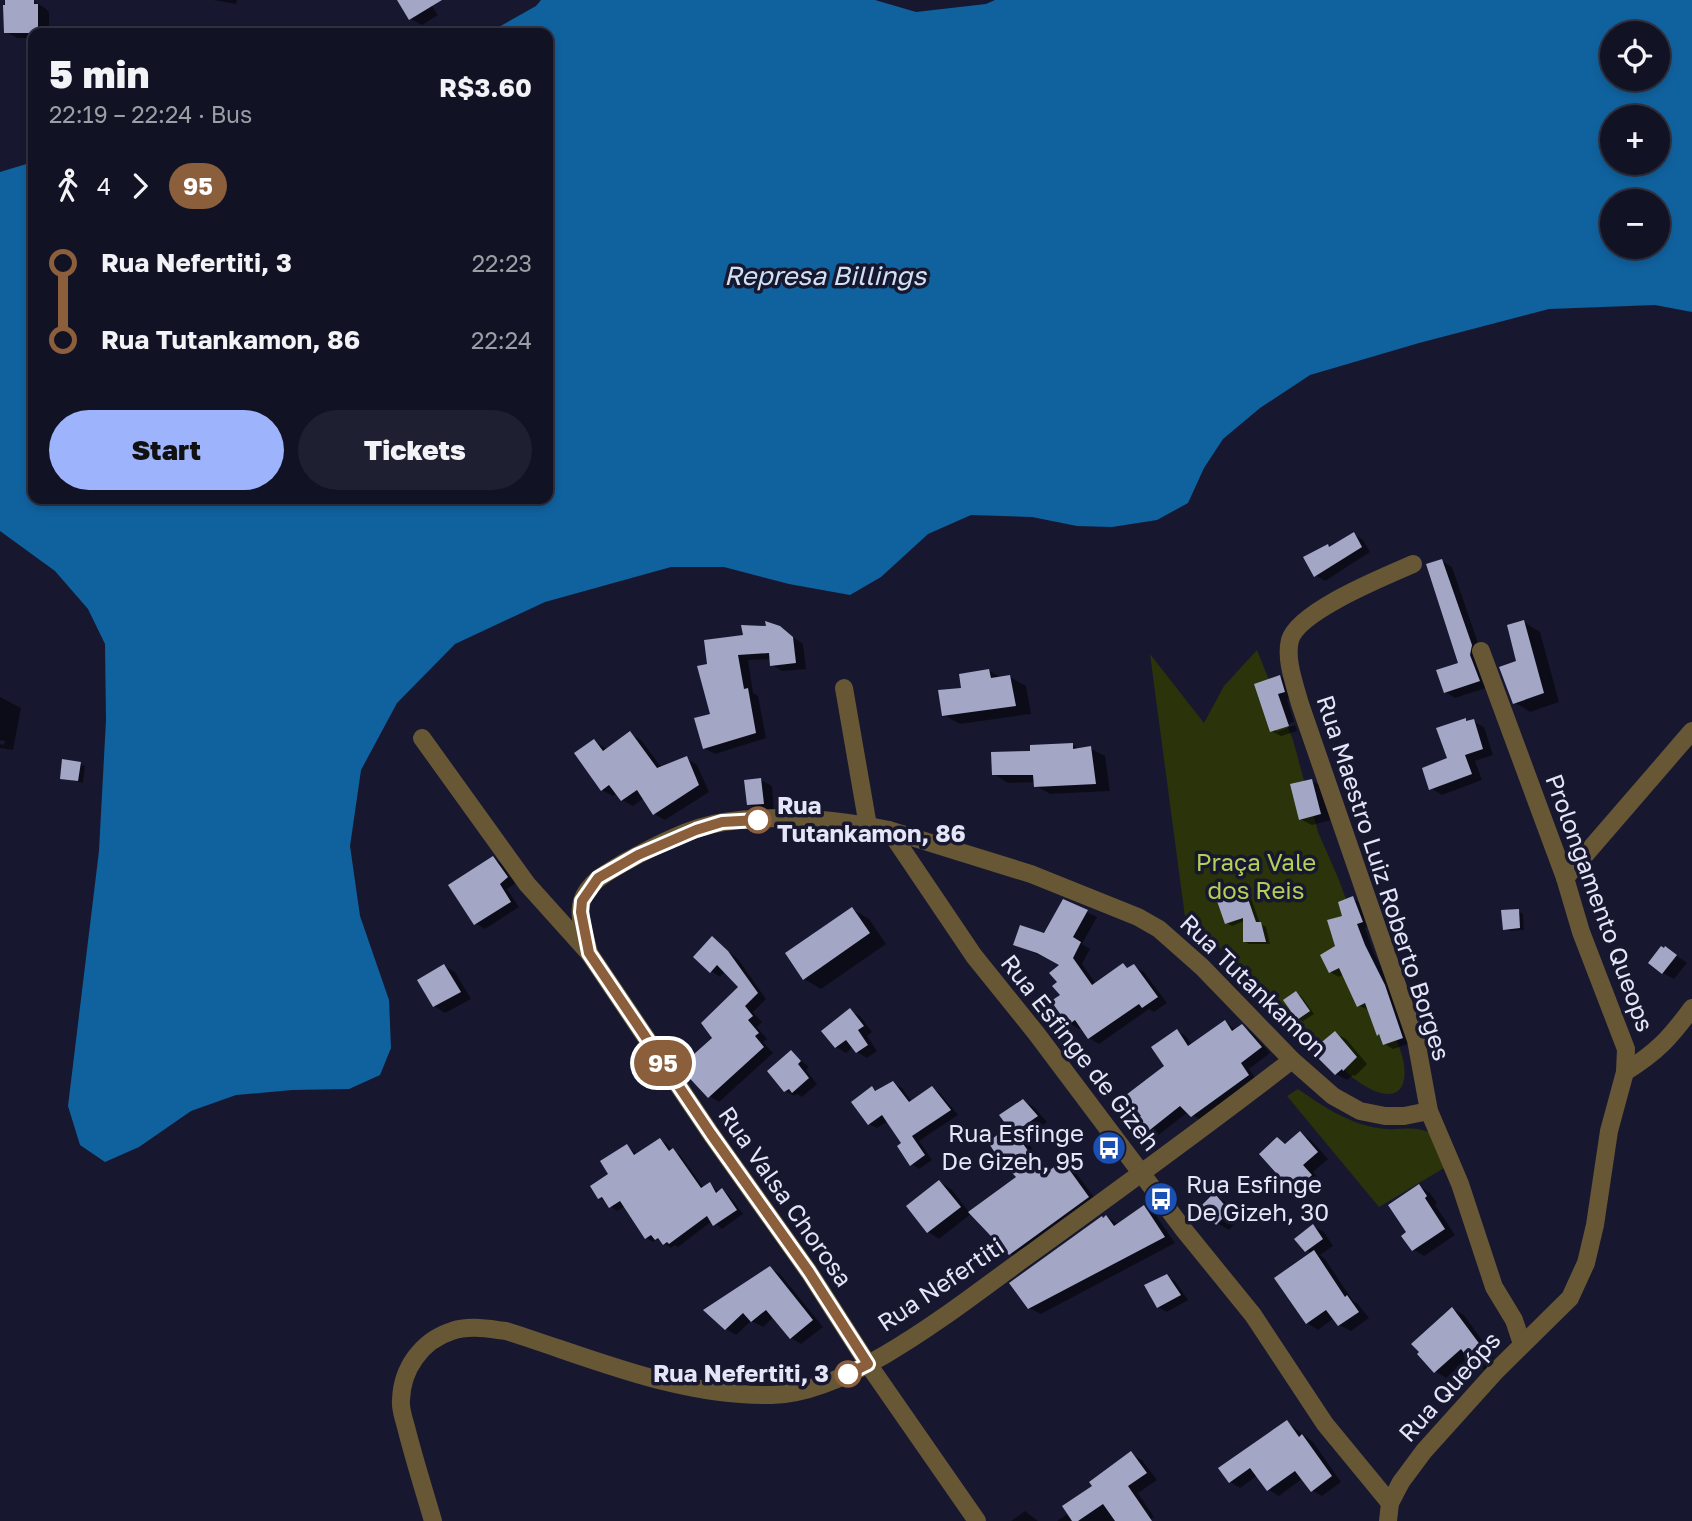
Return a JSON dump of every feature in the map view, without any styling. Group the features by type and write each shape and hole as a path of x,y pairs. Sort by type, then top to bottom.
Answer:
{"street":[{"name":"Rua Maestro Luiz Roberto Borges","path":"1413,564 1327,605 1302,623 1295,631 1289,649 1292,672 1300,704 1416,1041 1429,1111 1460,1184 1494,1287 1514,1320 1522,1344"},
{"name":"Prolongamento Queops","path":"1481,651 1565,878 1581,932 1626,1049 1625,1072 1609,1131 1589,1250 1570,1298"},
{"path":"844,688 868,826"},
{"path":"1565,878 1692,730"},
{"name":"Rua Valsa Chorosa","path":"422,738 527,884 589,953 711,1134 809,1272 868,1364 976,1521"},
{"name":"Rua Tutankamon","path":"589,953 581,912 582,901 598,878 638,855 722,822 802,819 868,826 1031,874 1100,900 1158,929 1227,991 1292,1060 1333,1096 1360,1111 1404,1116 1429,1111"},
{"name":"Rua Esfinge de Gizeh","path":"889,830 974,956 1253,1315 1325,1424 1390,1503"},
{"path":"1625,1072 1651,1056 1669,1040 1692,1008"},
{"name":"Rua Nefertiti","path":"433,1521 400,1402 405,1376 416,1355 433,1339 454,1330 481,1328 506,1331 661,1381 692,1388 772,1395 828,1383 868,1364 971,1296 1292,1060"},
{"name":"Rua Queóps","path":"1388,1521 1390,1503 1401,1482 1424,1451 1522,1344 1570,1298"}],"green space":[{"name":"Praça Vale dos Reis","path":"1257,650 1293,740 1318,832 1339,880 1402,1055 1404,1079 1397,1092 1381,1093 1353,1078 1315,1037 1185,917 1150,654 1204,723 1224,686"},
{"path":"1298,1089 1350,1120 1386,1129 1416,1129 1434,1135 1444,1168 1379,1207 1287,1096"}],"water":[{"name":"Represa Billings","path":"541,0 875,0 916,12 986,4 995,0 1692,0 1692,312 1655,305 1549,309 1310,375 1260,408 1223,439 1204,468 1188,503 1157,520 1112,527 1077,526 1032,517 971,515 928,534 881,577 850,595 789,584 724,567 671,567 545,602 455,644 397,703 361,770 350,846 360,916 389,1000 391,1048 380,1075 349,1089 236,1095 191,1111 139,1147 105,1162 80,1145 68,1106 99,851 106,720 105,644 88,609 55,571 0,531 0,172 28,164 28,504 553,504 553,28 497,28 536,6"}],"building":[{"path":"5,0 34,0 34,4 38,4 38,28 28,28 28,33 4,33"},
{"path":"397,0 442,0 409,20"},
{"path":"1354,532 1362,547 1314,577 1303,557 1328,544 1329,547"},
{"path":"1442,559 1472,645 1470,655 1480,681 1444,693 1436,670 1458,663 1426,564"},
{"path":"1524,620 1544,693 1513,704 1499,667 1516,661 1507,625"},
{"path":"765,621 780,626 793,637 796,663 770,666 769,653 738,655 744,689 748,688 756,733 703,749 694,718 710,714 697,666 707,664 704,640 743,635 741,625 766,626"},
{"path":"989,669 991,678 1010,675 1016,706 942,716 938,690 961,688 959,674"},
{"path":"1280,675 1285,692 1278,694 1289,726 1270,732 1254,684"},
{"path":"1466,718 1466,721 1474,719 1483,749 1465,755 1472,774 1429,790 1422,768 1447,758 1436,728"},
{"path":"630,731 657,768 687,756 699,785 653,815 637,790 621,801 609,785 601,791 574,753 594,739 603,751"},
{"path":"1073,743 1073,749 1091,746 1096,784 1034,787 1033,775 992,775 991,752 1030,751 1030,745"},
{"path":"62,759 81,762 78,781 60,779"},
{"path":"761,778 764,804 747,805 744,780"},
{"path":"1312,779 1321,814 1299,820 1290,784"},
{"path":"493,856 508,877 500,884 511,902 474,925 448,885"},
{"path":"1243,890 1256,922 1261,922 1266,942 1243,942 1243,918 1225,924 1217,901 1243,893"},
{"path":"1353,896 1363,922 1357,924 1385,985 1403,1038 1383,1045 1365,1003 1357,1007 1339,968 1329,973 1320,955 1335,946 1327,920 1342,916 1338,902"},
{"path":"1063,899 1088,910 1073,937 1081,942 1073,958 1092,985 1123,963 1127,968 1134,964 1158,997 1142,1008 1139,1004 1088,1039 1075,1020 1068,1025 1051,1001 1060,995 1052,986 1057,982 1049,973 1059,965 1037,953 1013,945 1020,925 1044,933"},
{"path":"852,907 870,933 803,980 785,953"},
{"path":"1519,909 1520,928 1503,930 1501,910"},
{"path":"712,936 728,951 758,993 745,1006 753,1016 748,1020 759,1033 755,1036 764,1047 708,1098 682,1070 695,1058 693,1055 712,1038 701,1023 738,987 717,965 710,973 693,957"},
{"path":"1661,946 1677,955 1662,974 1648,963"},
{"path":"444,964 461,992 433,1007 417,980"},
{"path":"1296,991 1310,1011 1297,1020 1283,1000"},
{"path":"850,1008 864,1026 858,1030 868,1045 856,1053 846,1040 835,1048 821,1031"},
{"path":"1225,1020 1232,1031 1242,1024 1262,1047 1241,1063 1249,1075 1191,1117 1180,1106 1146,1133 1136,1119 1141,1116 1126,1095 1164,1066 1151,1047 1177,1029 1188,1046"},
{"path":"1335,1031 1357,1057 1335,1075 1311,1051"},
{"path":"791,1050 801,1061 798,1064 809,1078 792,1093 789,1089 784,1092 767,1071"},
{"path":"893,1081 909,1102 932,1086 951,1110 912,1136 925,1155 910,1166 897,1146 901,1143 882,1115 868,1125 851,1102 872,1086 875,1091"},
{"path":"1023,1099 1038,1116 1015,1132 1044,1174 1063,1161 1089,1197 1009,1255 968,1212 1016,1177 988,1142 1008,1127 999,1115"},
{"path":"1300,1131 1318,1152 1303,1165 1312,1175 1293,1192 1259,1154 1277,1137 1285,1144"},
{"path":"660,1138 669,1151 673,1148 701,1188 710,1182 716,1193 722,1188 737,1210 713,1226 707,1216 669,1244 667,1242 663,1245 658,1238 655,1240 651,1235 645,1239 620,1201 609,1208 602,1197 598,1199 590,1186 608,1174 600,1161 627,1144 634,1155"},
{"path":"939,1180 961,1207 927,1233 906,1206"},
{"path":"1419,1184 1445,1229 1412,1251 1401,1236 1406,1232 1388,1205"},
{"path":"1214,1193 1230,1211 1216,1225 1200,1207"},
{"path":"1144,1205 1165,1237 1028,1309 1009,1283 1102,1216 1103,1218 1106,1215 1114,1226"},
{"path":"1313,1224 1323,1239 1305,1252 1294,1239"},
{"path":"1314,1250 1345,1297 1347,1295 1359,1312 1338,1326 1326,1310 1306,1324 1274,1278"},
{"path":"770,1266 813,1320 790,1339 766,1310 751,1322 743,1313 725,1330 703,1310"},
{"path":"1167,1274 1181,1295 1157,1308 1144,1285"},
{"path":"1452,1307 1484,1350 1473,1365 1461,1349 1434,1373 1411,1344"},
{"path":"1287,1420 1299,1437 1302,1434 1332,1476 1311,1492 1295,1471 1267,1491 1250,1468 1229,1483 1218,1468"},
{"path":"1131,1451 1147,1473 1128,1486 1152,1521 1115,1521 1103,1504 1078,1521 1072,1521 1062,1506 1092,1486 1089,1482"}],"bus line":[{"name":"95","path":"758,820 722,822 638,855 598,878 582,901 581,912 589,953 711,1134 809,1272 868,1364 848,1374"}],"place":[{"name":"Rua Tutankamon, 86","path":"758,820"},
{"name":"Rua Esfinge De Gizeh, 95","path":"1109,1148"},
{"name":"Rua Esfinge De Gizeh, 30","path":"1161,1199"},
{"name":"Rua Nefertiti, 3","path":"848,1374"}]}
